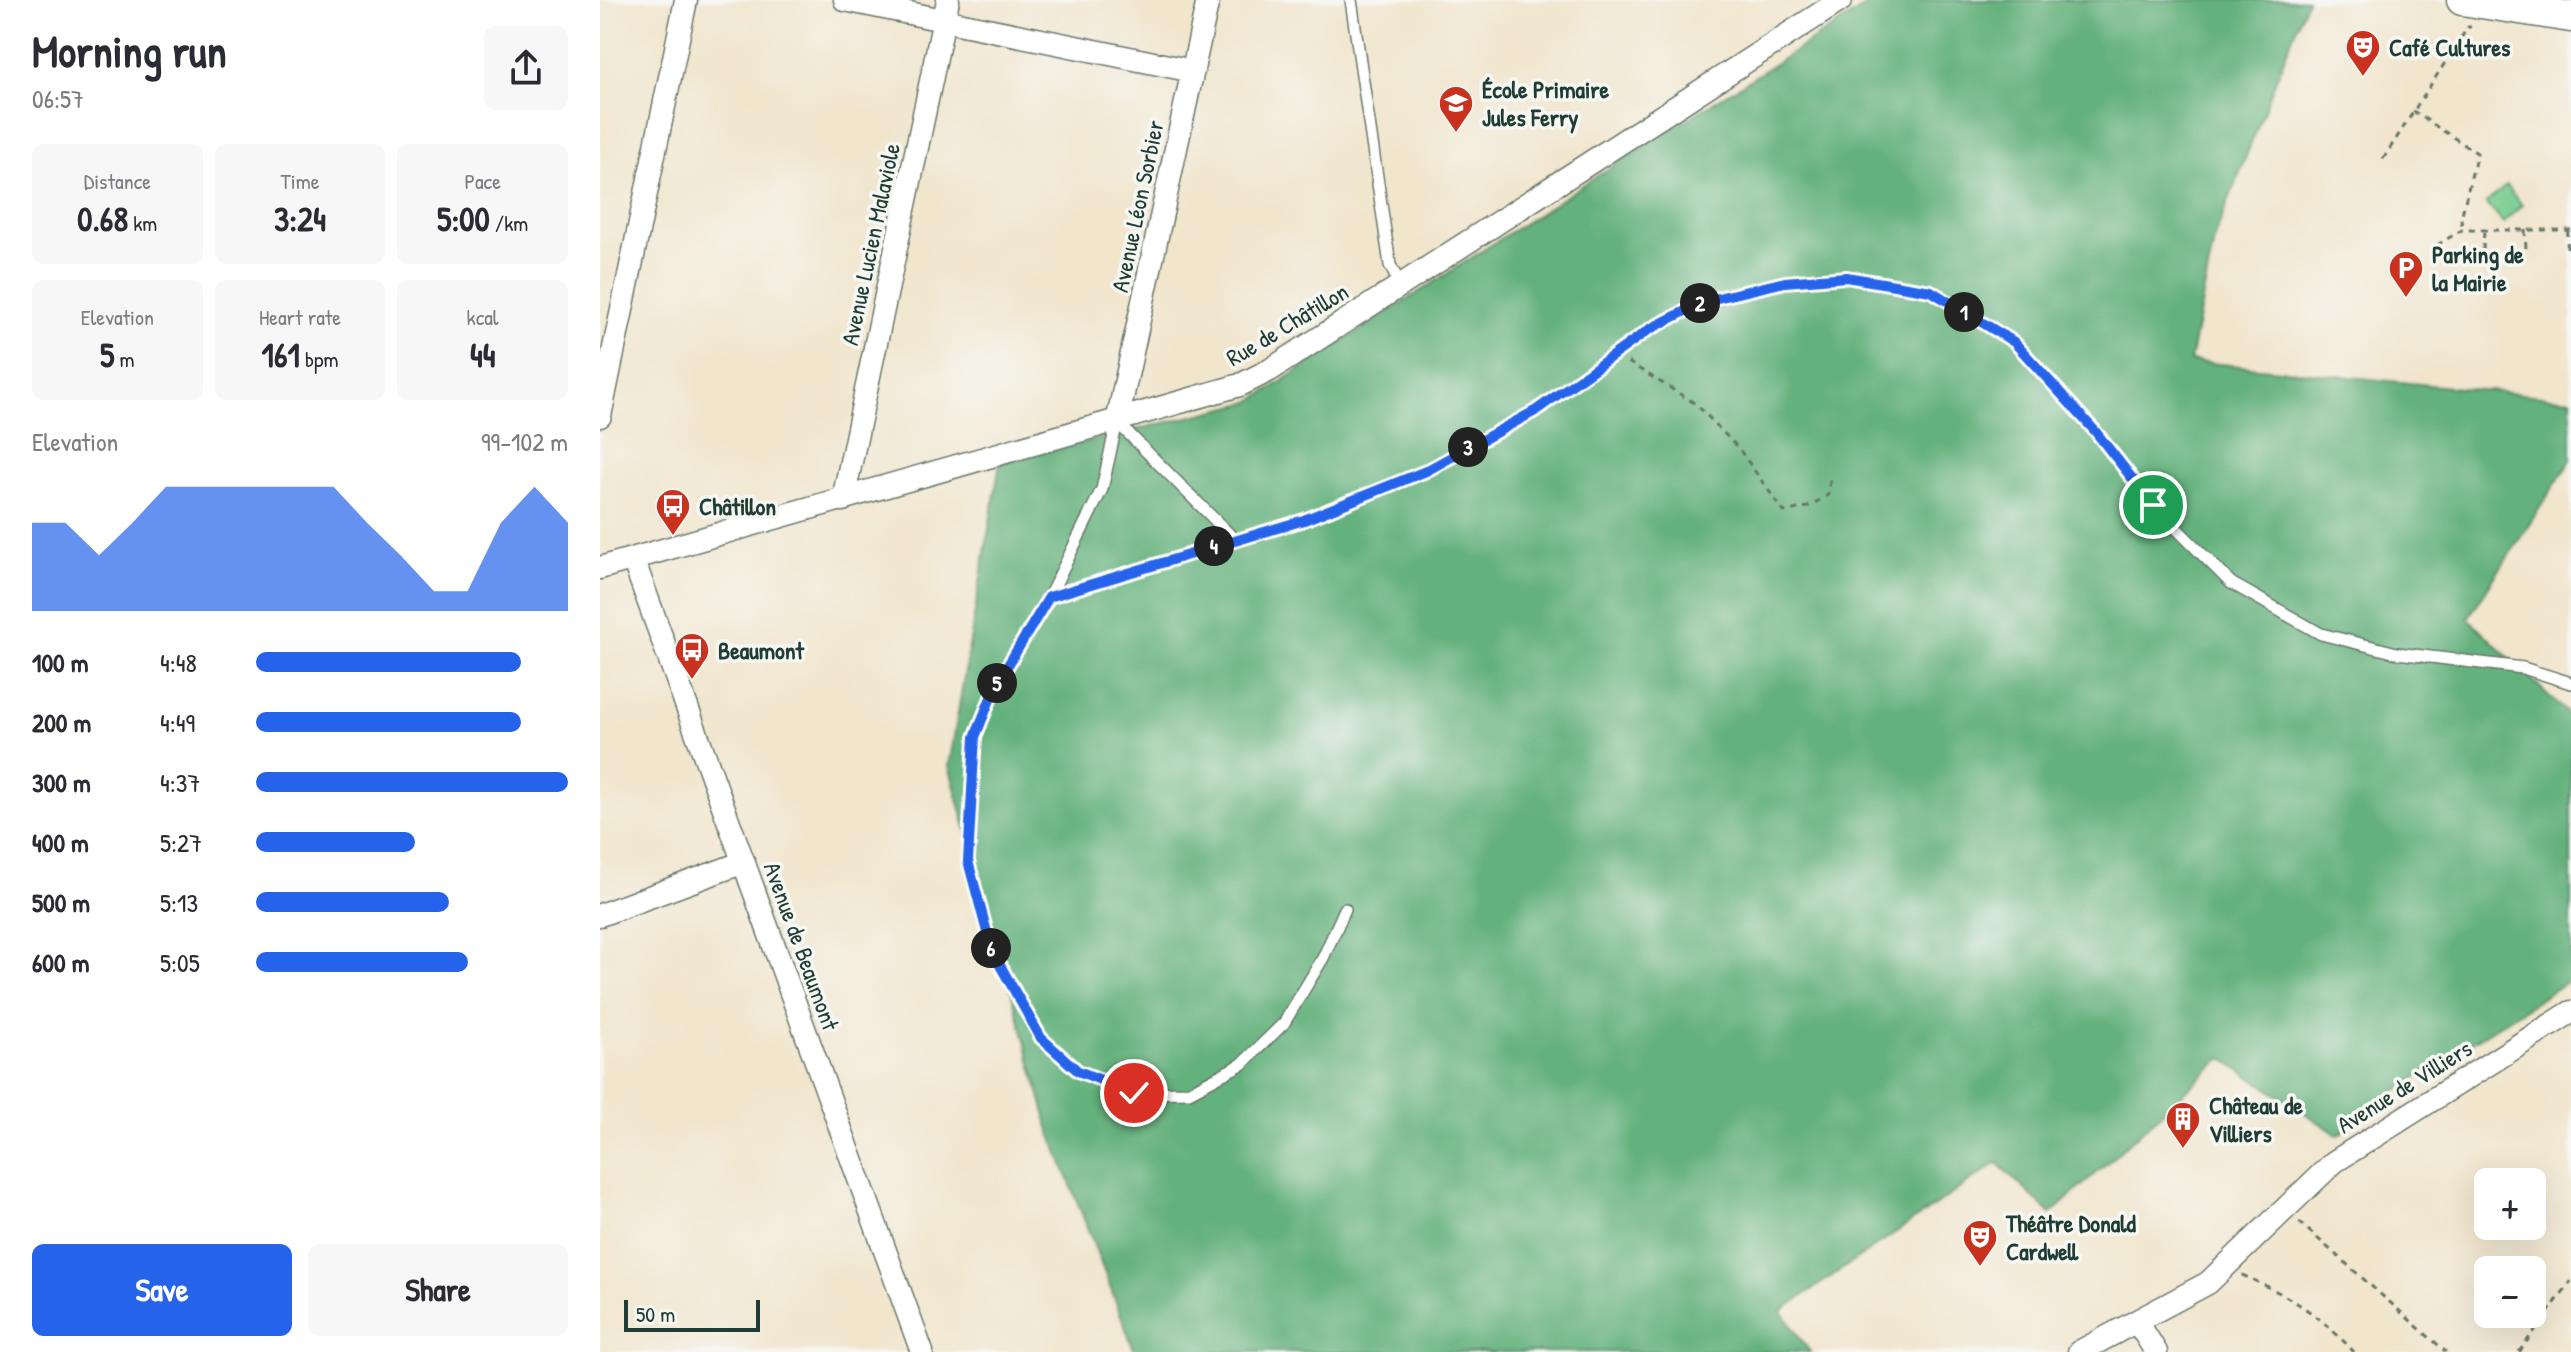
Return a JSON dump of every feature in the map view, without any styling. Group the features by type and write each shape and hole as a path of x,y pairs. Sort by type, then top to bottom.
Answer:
{"main road":[{"path":"2462,0 2571,17"}],"street":[{"path":"600,416 686,0"},
{"path":"845,0 946,10 1193,71"},
{"name":"Avenue Léon Sorbier","path":"1117,422 1208,0"},
{"name":"Rue de Châtillon","path":"600,568 1240,385 1270,370 1841,0"},
{"name":"Avenue Lucien Malaviole","path":"843,500 946,10"},
{"name":"Avenue de Beaumont","path":"633,559 922,1352"},
{"path":"600,915 744,862"},
{"name":"Avenue de Villiers","path":"2079,1352 2199,1288 2334,1162 2571,1012"},
{"path":"2138,1323 2156,1352"}],"lane":[{"path":"1351,0 1390,265 1400,285"},
{"path":"1049,597 1304,520 1426,471 1535,411 1650,329 1705,301 1785,282 1846,277 1931,291 2014,342 2095,431 2153,505 2231,583 2321,634 2397,653 2523,668 2571,683"},
{"path":"1117,422 1234,539"},
{"path":"1117,422 1102,489 1049,597 996,685 975,737 968,861 992,951 1041,1038 1078,1071 1134,1093 1189,1092 1242,1064 1284,1023 1323,958 1345,909"}],"path":[{"path":"2383,159 2468,27 2476,28"},
{"path":"2413,111 2477,153 2461,218 2462,230"},
{"path":"2437,245 2462,230 2569,230 2567,248"},
{"path":"2483,250 2484,230"},
{"path":"2525,230 2526,249"},
{"path":"1615,354 1696,404 1739,449 1784,512 1808,507 1828,495 1831,475"},
{"path":"2284,1209 2446,1352"},
{"path":"2224,1267 2290,1295 2331,1326 2354,1352"},
{"path":"2519,1352 2571,1281"}],"green space":[{"path":"1876,0 2307,0 2215,236 2190,361 2571,399 2571,460 2468,618 2571,717 2571,979 2386,1097 2338,1135 2222,1058 2051,1214 1997,1163 1781,1311 1810,1352 1135,1352 1049,1128 949,766 1000,463 1250,402 1592,179"},
{"path":"2506,186 2522,205 2503,223 2486,203"}],"place":[{"name":"Café Cultures","path":"2363,78"},
{"name":"École Primaire Jules Ferry","path":"1456,134"},
{"name":"Parking de la Mairie","path":"2406,299"},
{"name":"Châtillon","path":"673,537"},
{"name":"Beaumont","path":"692,681"},
{"name":"Château de Villiers","path":"2183,1150"},
{"name":"Théâtre Donald Cardwell","path":"1980,1268"}],"route":[{"path":"1134,1093 1078,1071 1041,1038 992,951 968,861 975,737 996,685 1049,597 1304,520 1426,471 1535,411 1650,329 1705,301 1785,282 1846,277 1931,291 2014,342 2095,431 2153,505"}]}
